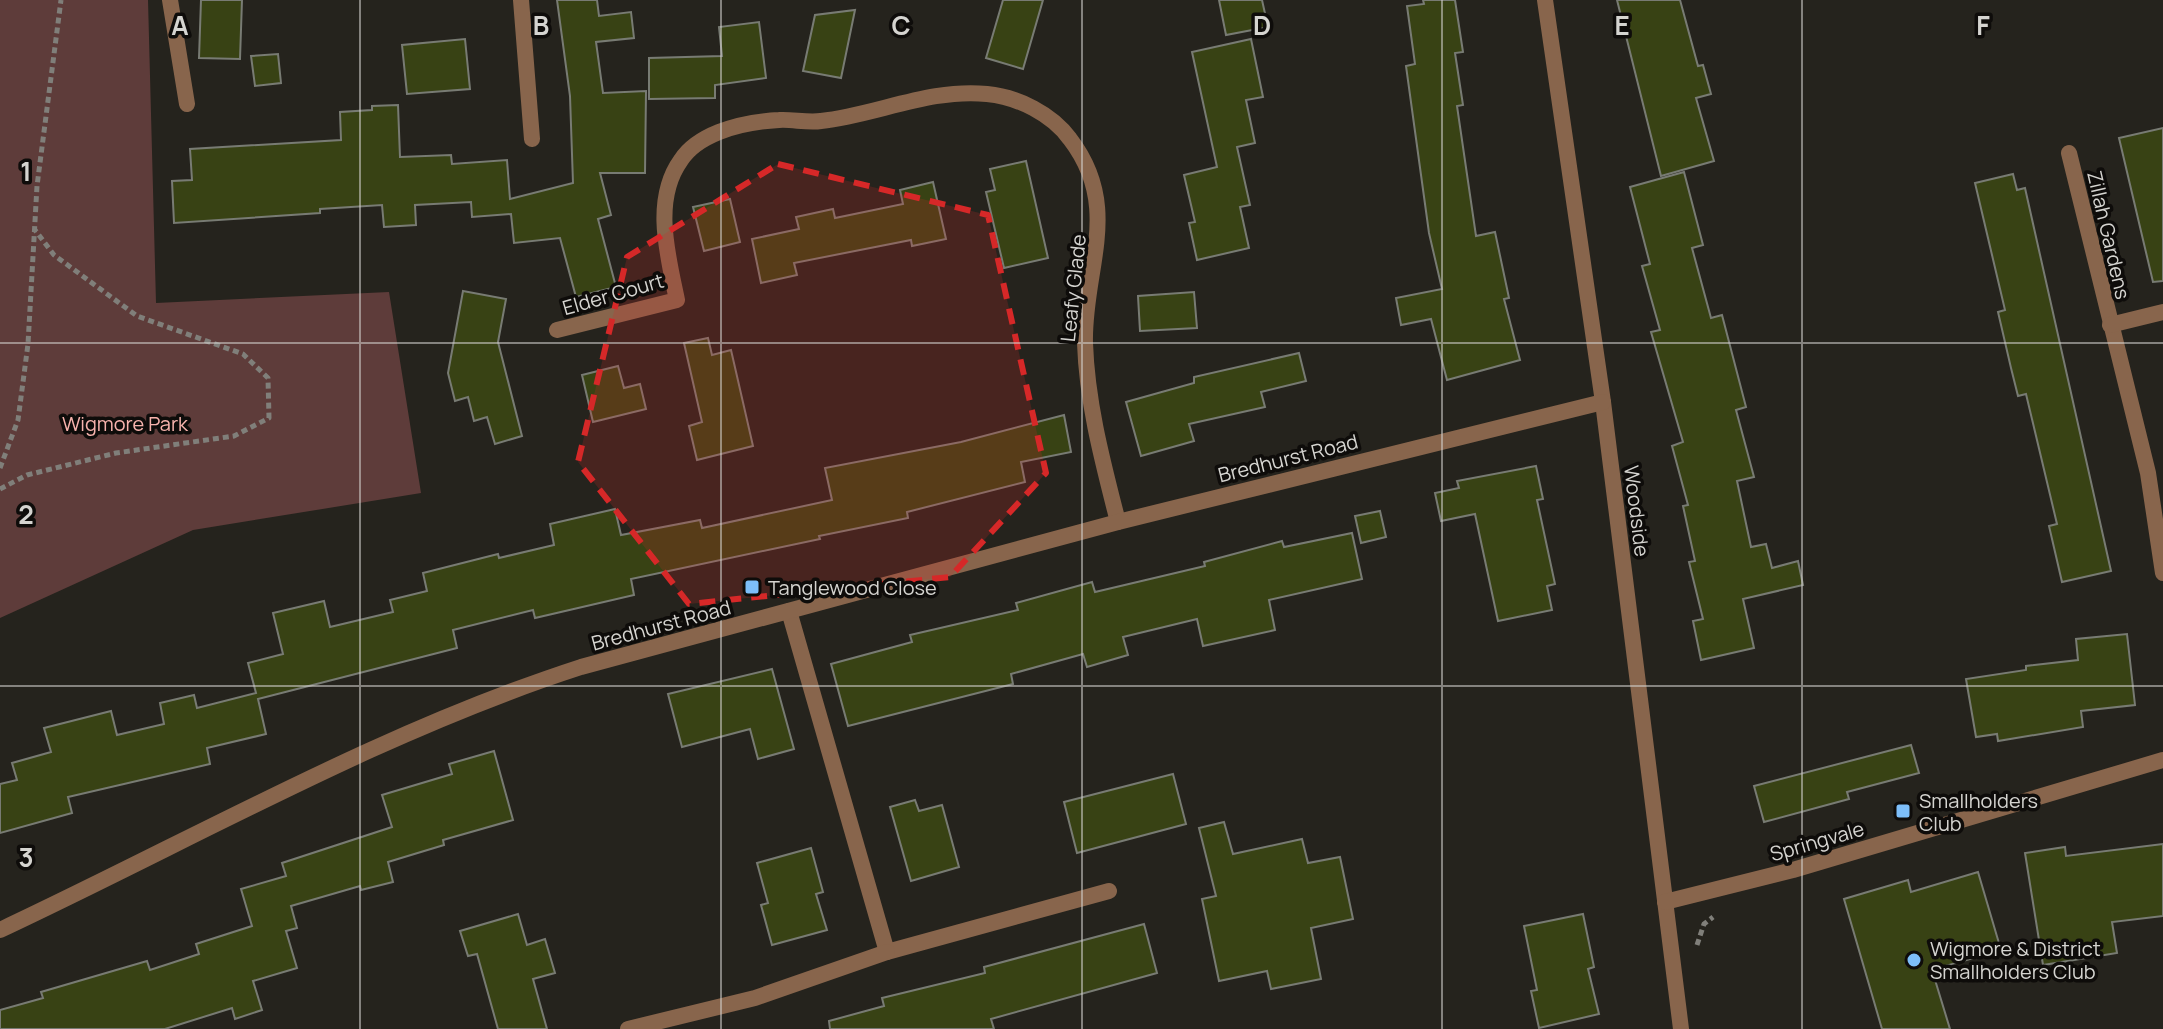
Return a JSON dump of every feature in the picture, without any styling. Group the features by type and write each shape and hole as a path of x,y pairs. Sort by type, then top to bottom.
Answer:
{"street":[{"path":"170,0 187,104"},
{"path":"521,0 532,139"},
{"name":"Woodside","path":"1545,0 1603,402 1681,1029"},
{"name":"Leafy Glade","path":"819,122 954,93 987,94 1011,98 1035,110 1055,122 1071,140 1087,167 1097,201 1100,227 1087,308 1087,376 1118,522"},
{"name":"Elder Court","path":"557,330 677,300 667,251 665,195 671,174 696,143 742,126 778,120 819,122"},
{"name":"Zillah Gardens","path":"2069,153 2148,473 2163,573"},
{"name":"Zillah Gardens","path":"2110,325 2163,312"},
{"name":"Bredhurst Road","path":"0,930 453,712 581,667 1118,522 1603,402"},
{"path":"789,611 887,952"},
{"name":"Springvale","path":"1665,902 1793,870 2163,760"},
{"path":"628,1029 755,998 887,952 1109,891"}],"path":[{"path":"0,468 18,420 37,186 61,0"},
{"path":"0,489 27,475 116,453 234,436 269,418 268,378 243,354 137,316 54,255 35,230"},
{"path":"1697,954 1704,924 1717,914"}],"highlighted area":[{"path":"778,164 988,215 1046,473 950,577 689,604 578,462 627,257"}],"green space":[{"name":"Wigmore Park","path":"0,0 148,0 156,303 389,292 421,493 193,530 0,618"}],"building":[{"path":"201,0 242,0 240,59 199,58"},
{"path":"557,0 597,0 599,16 631,12 634,38 596,42 603,93 646,91 645,173 600,173 611,215 598,219 616,287 576,297 560,238 514,243 511,214 472,217 471,202 415,205 416,225 384,227 382,205 320,209 320,213 174,223 172,181 192,180 190,149 341,140 340,112 372,110 372,106 398,105 400,157 451,155 452,164 507,160 510,199 573,183 570,96"},
{"path":"1003,0 1043,0 1023,69 986,58"},
{"path":"1219,0 1262,0 1268,27 1226,35"},
{"path":"1423,0 1455,0 1463,52 1455,53 1463,105 1457,106 1476,236 1495,232 1509,298 1504,299 1520,360 1447,380 1431,319 1401,325 1396,298 1442,289 1429,233 1406,66 1415,64 1407,6 1424,4"},
{"path":"1617,0 1680,0 1698,66 1703,65 1711,94 1696,98 1714,161 1661,176"},
{"path":"855,10 841,78 803,71 815,15"},
{"path":"759,22 766,78 715,85 715,98 649,99 649,58 722,56 719,27"},
{"path":"465,39 470,89 407,94 402,45"},
{"path":"1251,39 1263,97 1246,100 1255,143 1237,147 1250,205 1240,207 1249,248 1197,260 1189,223 1195,222 1184,175 1217,167 1192,52"},
{"path":"278,54 281,83 255,86 251,56"},
{"path":"2163,128 2163,281 2153,282 2119,138"},
{"path":"1026,161 1048,258 1004,268 986,192 995,190 990,169"},
{"path":"1684,172 1703,245 1692,248 1711,318 1722,315 1746,407 1736,410 1754,477 1737,481 1751,547 1766,544 1772,568 1798,561 1803,585 1743,599 1754,648 1701,660 1693,621 1703,619 1689,562 1695,561 1683,506 1688,505 1672,446 1683,442 1651,332 1660,330 1642,266 1650,264 1630,187"},
{"path":"2013,174 2017,190 2025,188 2111,571 2062,582 2049,526 2057,524 2026,394 2018,396 2011,368 1998,312 2005,310 1975,183"},
{"path":"933,182 946,239 912,246 911,240 794,263 797,275 761,283 752,239 799,229 796,217 833,209 835,218 903,204 900,190"},
{"path":"730,199 740,242 704,251 693,207"},
{"path":"463,291 506,299 498,342 522,436 495,444 487,417 474,421 468,397 455,401 448,373"},
{"path":"1194,292 1197,328 1140,331 1138,296"},
{"path":"708,338 712,355 731,350 753,446 697,460 689,426 702,422 684,343"},
{"path":"1299,353 1306,381 1261,392 1265,407 1189,424 1194,441 1141,456 1126,402 1194,383 1194,377"},
{"path":"618,366 624,388 640,384 646,409 593,422 582,375"},
{"path":"1064,415 1071,452 1021,462 1025,482 907,512 908,518 631,579 634,595 535,618 533,610 453,630 457,648 258,699 266,734 207,748 210,764 68,797 72,813 0,833 0,784 17,780 12,763 51,752 44,728 111,711 117,735 164,724 160,703 194,695 197,708 256,693 248,663 283,654 273,613 324,601 330,627 393,612 390,600 427,591 423,573 498,554 499,558 554,545 550,524 615,509 621,535 700,520 702,528 832,500 825,468 961,442"},
{"path":"1536,466 1543,499 1537,500 1555,584 1547,586 1552,610 1498,621 1475,514 1441,521 1435,493 1459,488 1457,481"},
{"path":"1380,511 1386,537 1361,543 1355,516"},
{"path":"1352,533 1362,579 1269,600 1275,630 1203,646 1197,619 1123,637 1128,655 1087,667 1083,654 1011,674 1013,684 848,726 831,664 912,642 910,635 1018,610 1016,603 1092,582 1095,592 1205,566 1204,562 1282,541 1284,547"},
{"path":"2127,634 2135,705 2081,711 2083,727 1998,741 1997,734 1976,737 1966,679 2026,670 2026,666 2078,660 2076,639"},
{"path":"772,669 794,749 758,759 750,729 682,747 668,694"},
{"path":"1911,745 1919,773 1847,792 1849,799 1764,822 1754,786"},
{"path":"494,751 513,820 443,840 444,845 388,862 393,882 361,890 360,886 291,906 297,928 286,931 297,968 253,981 262,1010 235,1019 232,1008 165,1029 0,1029 0,1010 43,998 41,992 147,961 150,970 199,954 196,944 252,926 241,889 286,876 282,863 392,827 382,795 452,774 449,764"},
{"path":"1173,774 1186,824 1077,853 1064,802"},
{"path":"915,800 919,811 942,805 959,867 911,881 890,807"},
{"path":"1224,822 1233,854 1302,839 1308,863 1340,857 1353,919 1311,928 1321,979 1271,989 1267,971 1219,981 1202,899 1216,896 1199,828"},
{"path":"2163,844 2163,916 2112,922 2117,953 2043,965 2025,853 2065,847 2066,856"},
{"path":"811,848 823,892 816,894 827,930 772,945 761,905 768,903 757,863"},
{"name":"Wigmore & District Smallholders Club","path":"1978,872 2001,950 1932,970 1950,1029 1882,1029 1844,899 1908,880 1911,892"},
{"path":"518,914 527,945 545,939 555,973 533,979 547,1029 498,1029 477,954 468,956 460,931"},
{"path":"1583,914 1594,967 1588,969 1599,1014 1539,1028 1531,991 1537,990 1524,926"},
{"path":"1144,924 1157,973 991,1019 994,1029 830,1029 829,1021 884,1006 882,998 985,973 984,967"}],"place":[{"name":"Tanglewood Close","path":"752,587"},
{"name":"Smallholders Club","path":"1903,811"},
{"name":"Wigmore & District Smallholders Club","path":"1914,960"}]}
